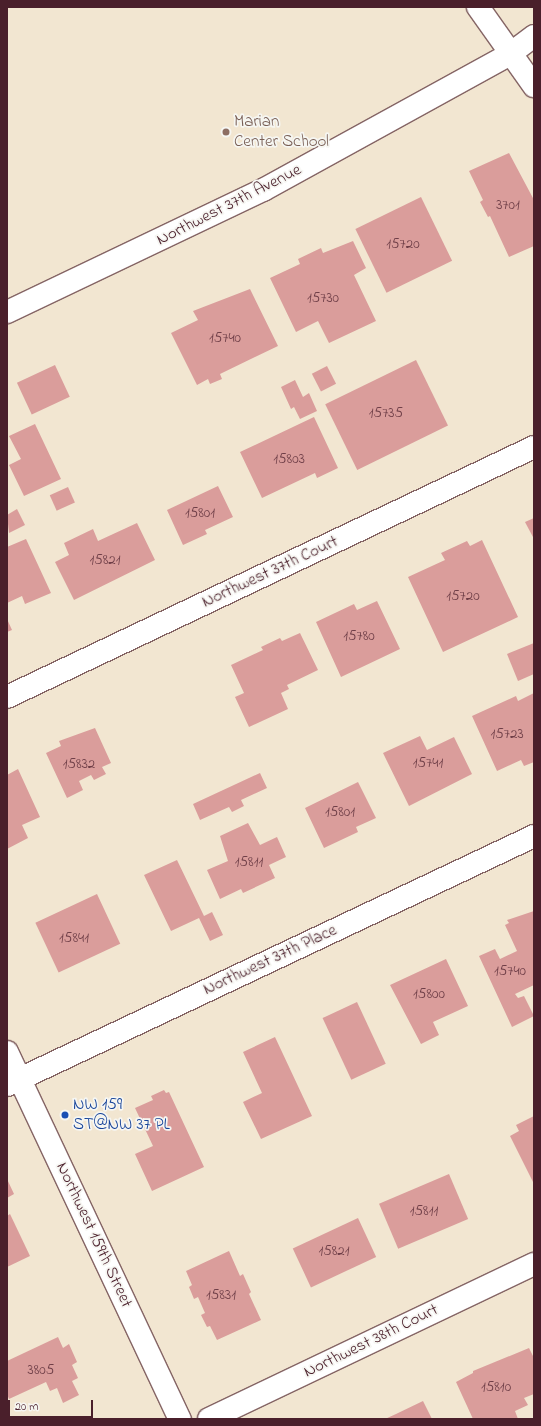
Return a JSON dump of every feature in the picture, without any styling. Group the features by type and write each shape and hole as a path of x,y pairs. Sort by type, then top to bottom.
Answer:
{"street":[{"path":"478,7 534,86"},
{"name":"Northwest 37th Avenue","path":"7,312 263,190 510,54 534,36"},
{"name":"Northwest 37th Court","path":"7,697 534,447"},
{"name":"Northwest 37th Place","path":"14,1082 534,836"},
{"name":"Northwest 159th Street","path":"7,1052 14,1082 180,1419"},
{"name":"Northwest 38th Court","path":"209,1419 534,1264"}],"building":[{"path":"509,153 534,200 534,246 509,257 490,216 488,217 480,202 483,200 469,171"},
{"path":"421,197 452,261 387,293 355,229"},
{"path":"353,241 366,268 354,275 376,321 329,343 318,321 296,332 270,278 300,264 298,259 321,248 323,253"},
{"path":"250,289 278,346 220,374 222,379 210,384 208,379 197,385 171,333 198,320 193,311"},
{"path":"416,360 448,426 357,470 325,404"},
{"path":"55,365 70,397 32,414 17,383"},
{"path":"327,366 336,384 321,392 312,374"},
{"path":"295,380 303,397 309,393 317,411 300,419 294,407 291,409 281,387"},
{"path":"314,417 338,468 317,478 315,473 262,498 240,452"},
{"path":"35,424 61,479 24,496 9,465 21,459 9,436"},
{"path":"218,486 233,517 205,530 207,534 183,545 167,510"},
{"path":"68,487 75,503 57,511 50,495"},
{"path":"17,509 25,525 9,533 7,515"},
{"path":"534,518 534,539 525,522"},
{"path":"137,523 155,560 74,600 55,562 69,555 64,543 93,529 98,541"},
{"path":"26,539 51,593 25,604 22,596 7,603 7,547"},
{"path":"482,540 518,617 443,652 408,577 445,560 441,553 467,541 470,546"},
{"path":"377,601 400,649 341,677 316,622 354,604 357,610"},
{"path":"7,619 12,630 7,632"},
{"path":"300,633 318,670 287,685 289,689 281,693 288,709 249,727 235,697 244,693 231,665 263,650 261,647 280,638 282,641"},
{"path":"534,643 534,674 518,681 507,654"},
{"path":"534,693 534,762 524,766 521,760 497,771 472,716 516,696 518,701"},
{"path":"95,728 111,763 102,767 106,774 94,780 91,775 79,781 83,790 67,798 46,753 61,746 59,741"},
{"path":"420,736 427,750 454,737 472,774 409,806 383,753"},
{"path":"18,769 40,817 22,825 28,838 7,849 7,775"},
{"path":"260,773 267,788 241,800 244,806 232,812 229,807 200,820 193,804"},
{"path":"358,782 376,818 356,827 358,832 324,848 305,808"},
{"path":"248,823 260,845 277,837 286,857 269,865 275,878 243,893 241,889 220,899 207,870 228,861 220,836"},
{"path":"177,860 204,916 212,912 223,935 210,941 199,918 171,931 144,875"},
{"path":"97,894 120,944 59,973 35,923"},
{"path":"534,911 534,985 515,994 518,998 524,996 534,1016 512,1027 479,956 495,949 500,959 517,951 505,925 509,923 507,920"},
{"path":"446,959 468,1006 433,1022 439,1035 421,1044 390,985"},
{"path":"357,1002 386,1064 351,1080 323,1018"},
{"path":"275,1037 312,1116 261,1139 243,1102 262,1093 243,1052"},
{"path":"164,1090 166,1093 169,1092 204,1167 152,1191 135,1154 153,1146 135,1108 153,1100 151,1096"},
{"path":"534,1116 534,1184 510,1136 519,1131 516,1125"},
{"path":"449,1174 468,1219 398,1249 379,1204"},
{"path":"7,1179 14,1194 7,1198"},
{"path":"10,1214 30,1256 7,1267 7,1216"},
{"path":"358,1218 376,1257 311,1287 293,1248"},
{"path":"229,1251 240,1276 243,1274 251,1292 249,1294 261,1320 217,1340 210,1326 207,1327 201,1315 205,1313 198,1297 194,1299 189,1287 192,1285 186,1271"},
{"path":"58,1337 63,1348 69,1344 77,1362 72,1365 78,1378 72,1381 79,1395 63,1403 57,1388 50,1391 46,1382 9,1399 7,1394 7,1361"},
{"path":"529,1348 534,1358 534,1394 524,1398 528,1405 515,1411 518,1419 473,1419 456,1382 473,1373 473,1371"},
{"path":"423,1401 432,1419 385,1419 396,1414"}],"place":[{"name":"Marian Center School","path":"226,132"},
{"name":"NW 159 ST@NW 37 PL","path":"65,1115"}]}
